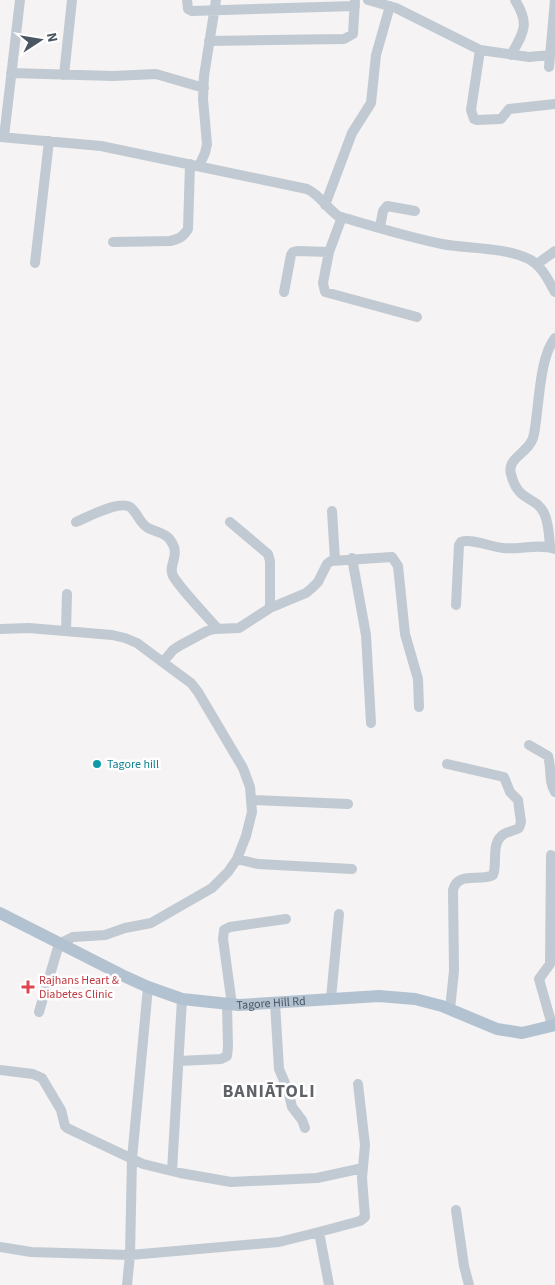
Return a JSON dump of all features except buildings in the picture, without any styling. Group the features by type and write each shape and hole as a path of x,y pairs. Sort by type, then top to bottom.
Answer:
{"main road":[{"name":"Tagore Hill Rd","path":"1,917 148,987 182,999 230,1004 276,1003 330,998 399,997 415,999 450,1009 497,1029 510,1032 522,1033 553,1025"}],"street":[{"path":"20,0 2,137 101,146 307,188 315,192 331,211 342,217 439,243 519,255 537,264 555,292"},
{"path":"64,75 72,0"},
{"path":"187,0 188,10 216,5 355,3 353,34 344,39 209,41"},
{"path":"368,0 390,6 480,50 535,57 550,55"},
{"path":"511,55 523,34 524,24 524,15 515,0"},
{"path":"549,67 555,0"},
{"path":"113,242 170,241 184,236 188,229 194,165 205,153 207,144 204,88 209,41 216,5"},
{"path":"326,205 352,133 371,102 376,55 390,6"},
{"path":"480,50 471,110 474,119 495,120 504,116 510,109 555,104"},
{"path":"11,73 64,75 156,74 204,88"},
{"path":"35,262 49,141"},
{"path":"380,227 383,210 387,206 415,211"},
{"path":"342,217 328,252 323,283 325,292 417,317"},
{"path":"537,264 555,251"},
{"path":"284,292 290,255 294,252 328,252"},
{"path":"456,605 460,542 468,540 504,548 553,548 544,512 539,506 517,491 510,472 510,465 532,444 545,358 555,338"},
{"path":"76,522 114,506 123,505 130,507 144,526 162,532 170,540 175,548 171,567 174,578 218,628"},
{"path":"332,511 335,560"},
{"path":"230,522 268,554 270,561 270,608"},
{"path":"163,662 179,646 207,631 218,628 239,628 270,608 306,593 312,588 327,564 335,560 392,557 398,566 405,634 418,679 419,707"},
{"path":"352,558 366,635 372,723"},
{"path":"66,631 67,594"},
{"path":"0,629 29,628 112,635 137,643 191,683 198,692 243,768 250,787 252,800 252,812 246,836 237,859 228,872 212,888 151,923 125,928 105,935 73,937 59,944 39,1012"},
{"path":"529,745 548,756 551,784 555,792"},
{"path":"447,764 504,777 510,792 518,800 521,822 519,828 502,835 498,840 495,847 495,871 493,875 487,878 464,878 459,880 452,890 454,971 450,1009"},
{"path":"252,800 348,804"},
{"path":"551,855 550,964 540,977 539,982 553,1025"},
{"path":"237,859 258,864 352,870"},
{"path":"330,998 339,914"},
{"path":"179,1060 221,1059 227,1056 230,1004 223,940 224,930 230,927 286,919"},
{"path":"127,1285 130,1254 132,1159 148,987"},
{"path":"172,1171 182,999"},
{"path":"276,1003 278,1069 287,1086 292,1108 302,1120 305,1128"},
{"path":"0,1070 33,1074 42,1078 61,1110 66,1127 132,1159 172,1171 220,1181 240,1183 317,1178 363,1168"},
{"path":"0,1247 31,1252 130,1254 278,1242 364,1219 363,1168 365,1145 358,1084"},
{"path":"456,1210 464,1266 469,1285"},
{"path":"319,1232 329,1285"}],"place":[{"name":"Tagore hill","path":"97,764"},
{"name":"Rajhans Heart & Diabetes Clinic","path":"28,987"}],"district":[{"name":"BANIĀTOLI","path":"269,1091"}]}
